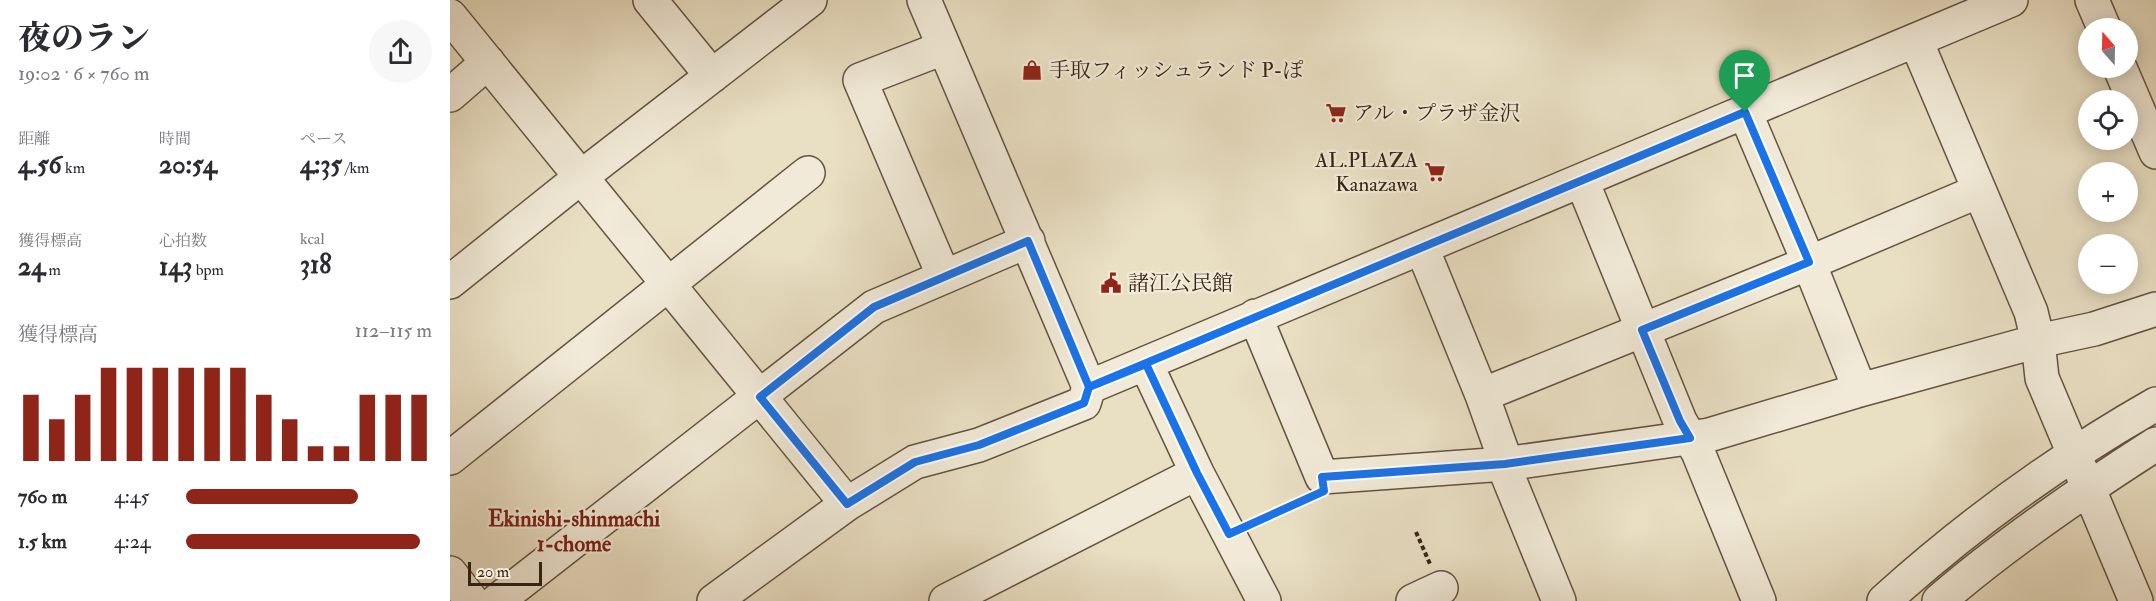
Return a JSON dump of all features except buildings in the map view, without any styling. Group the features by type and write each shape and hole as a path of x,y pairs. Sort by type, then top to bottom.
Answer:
{"street":[{"path":"650,0 712,76"},
{"path":"450,282 581,177 810,0"},
{"path":"714,601 847,504 915,462 979,445 1084,403 1089,387 924,0"},
{"path":"1089,387 2011,0"},
{"path":"2092,0 2100,18"},
{"path":"450,16 847,504"},
{"path":"1916,40 2031,312 2043,378 2136,601"},
{"path":"943,48 860,80 944,277"},
{"path":"450,95 488,62"},
{"path":"2124,78 2156,152"},
{"path":"1745,112 1809,262 1860,390"},
{"path":"450,458 808,173"},
{"path":"1581,182 1680,421 1698,452 1759,601"},
{"path":"1482,395 1979,191"},
{"path":"497,601 874,307 1028,241"},
{"path":"1422,248 1482,395 1505,464 1559,601"},
{"path":"1255,316 1322,477 1505,464 1709,435 1860,390 2038,341 2094,329 2156,309"},
{"path":"1146,364 1260,600"},
{"path":"1884,601 1971,527 2074,454 2156,404"},
{"path":"1939,601 2088,488 2156,444"},
{"path":"946,601 1197,473"},
{"path":"450,573 472,601"}],"path":[{"path":"1229,534 1324,491 1322,477"}],"place":[{"name":"手取フィッシュランド P-ぽ","path":"1032,70"},
{"name":"アル・プラザ金沢","path":"1336,113"},
{"name":"AL.PLAZA Kanazawa","path":"1435,172"},
{"name":"諸江公民館","path":"1111,283"}],"district":[{"name":"Ekinishi-shinmachi 1-chome","path":"574,530"}],"route":[{"path":"1745,112 1089,387 1084,403 979,445 915,462 847,504 760,397 874,307 1028,241 1089,387 1146,364 1197,473 1229,534 1324,491 1322,477 1505,464 1690,438 1680,421 1642,330 1809,262 1745,112"}]}
